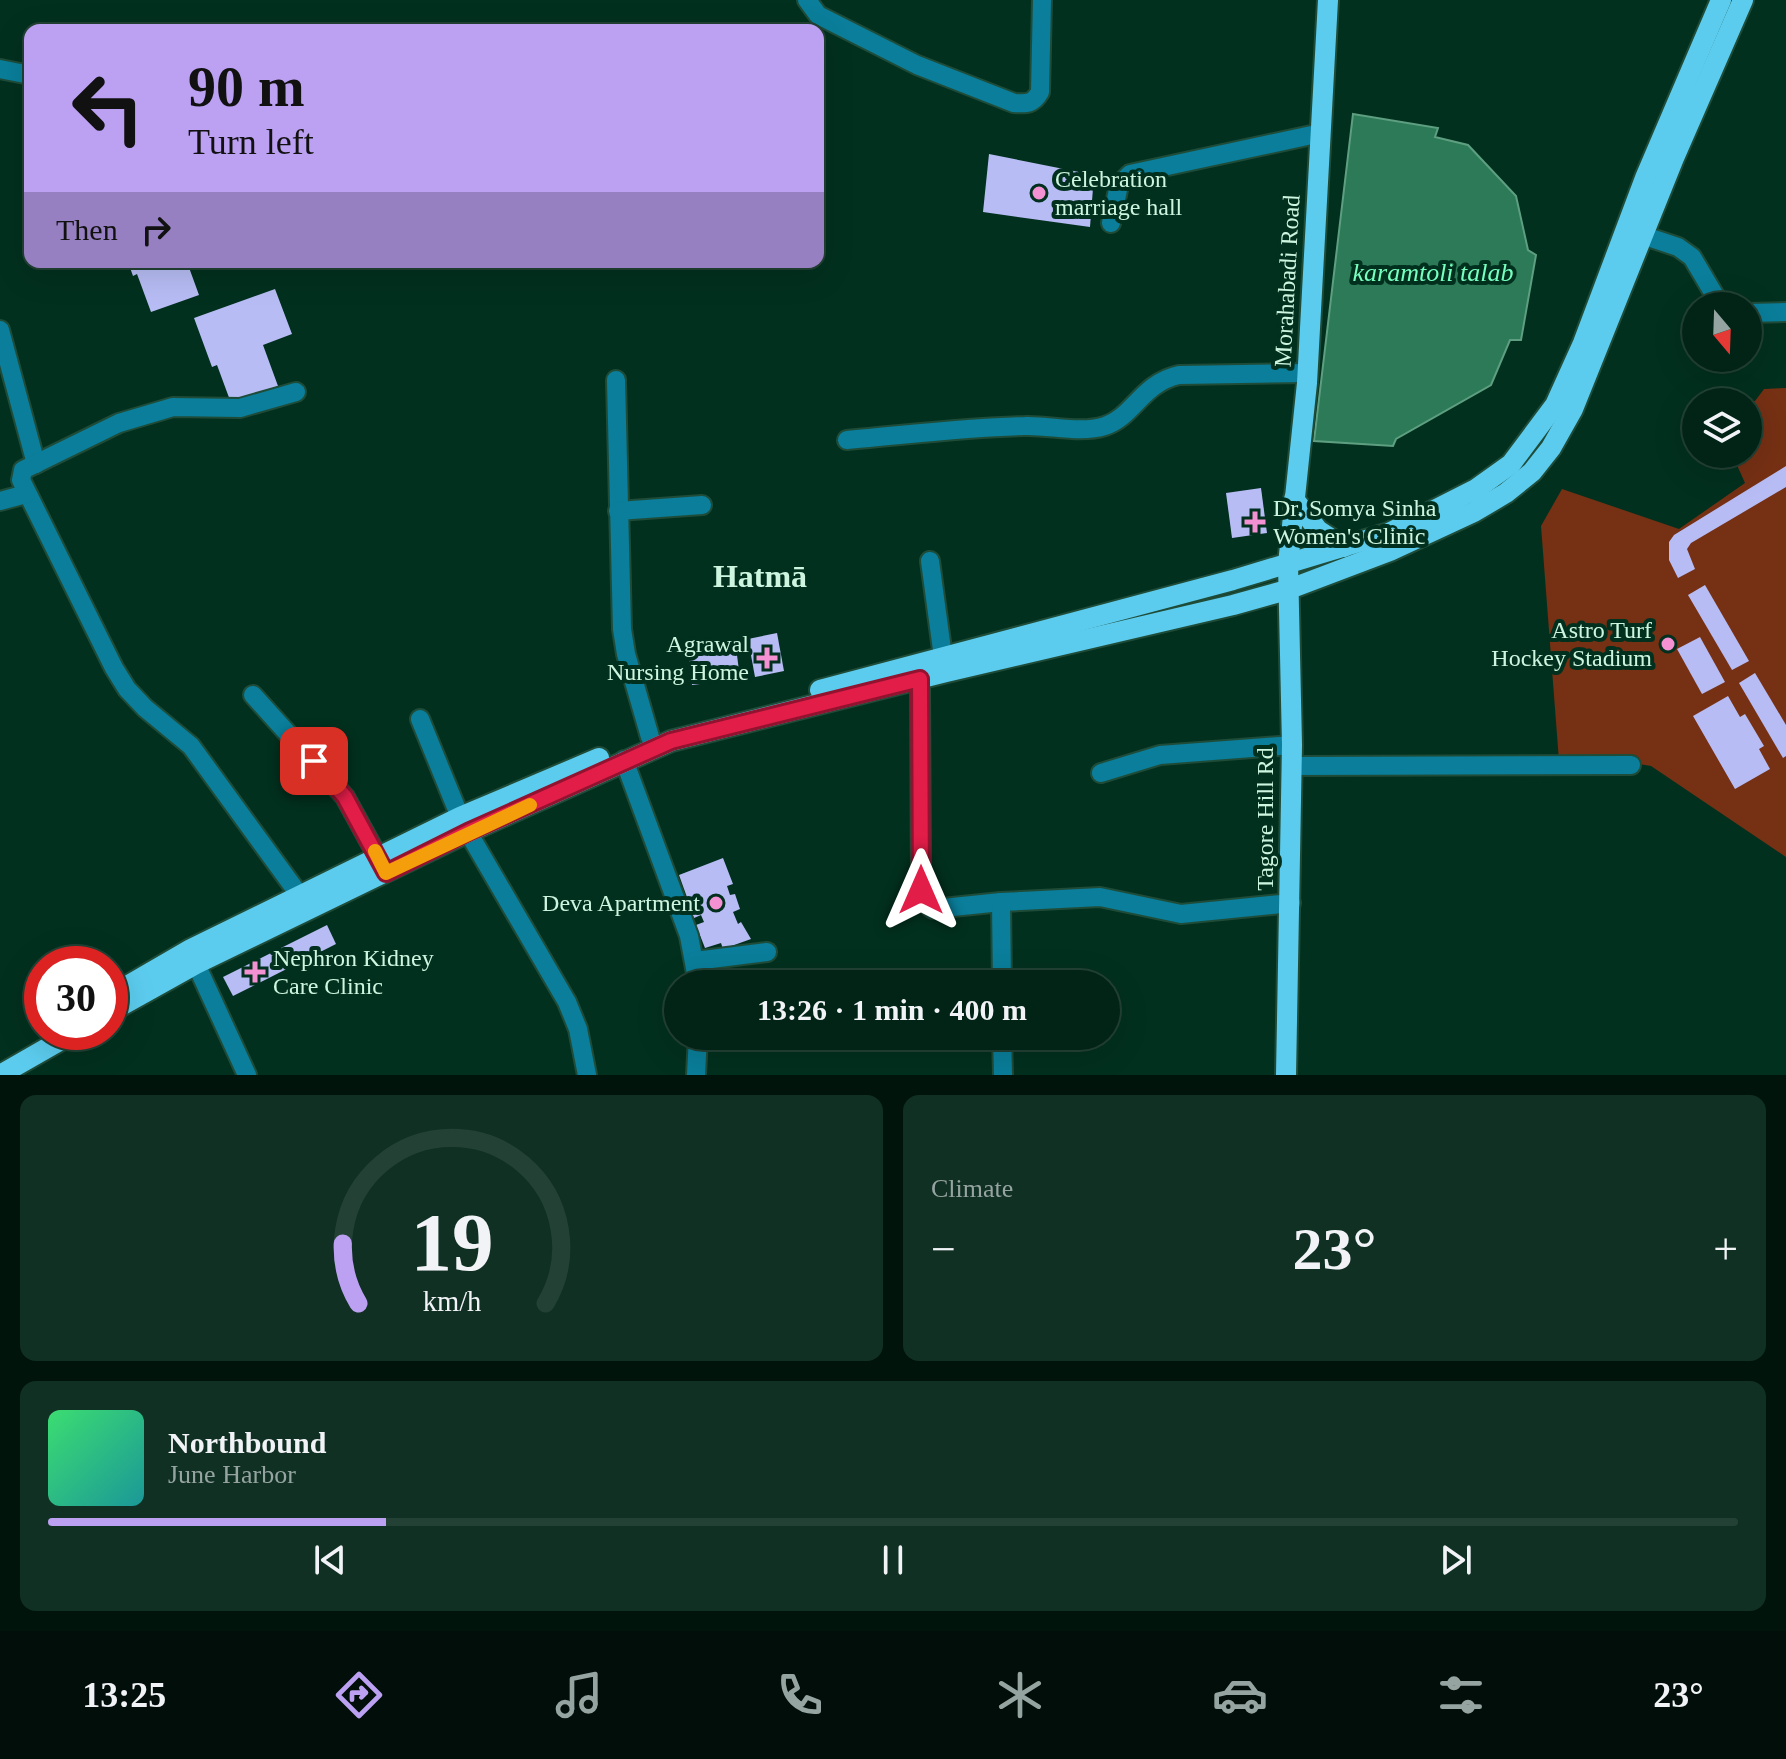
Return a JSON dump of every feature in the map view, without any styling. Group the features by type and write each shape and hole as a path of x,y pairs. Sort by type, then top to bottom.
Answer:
{"main road":[{"name":"Morahabadi Road","path":"1288,564 1307,373 1328,0"},
{"path":"128,1002 382,865 668,730 1288,564 1389,533 1476,489 1511,464 1555,405 1583,343 1645,178 1721,0"},
{"path":"464,824 671,741 1287,590 1390,551 1474,512 1506,493 1532,472 1551,448 1573,409 1642,235 1743,0"},
{"path":"1294,499 1318,530 1344,547"},
{"name":"Tagore Hill Rd","path":"1286,1075 1292,745 1288,564"},
{"path":"128,986 191,949 300,896 382,865"},
{"path":"0,1061 24,1047"},
{"path":"0,1075 44,1050"}],"street":[{"path":"807,0 818,15 917,65 1014,103 1027,104 1035,100 1040,92 1042,0"},
{"path":"0,69 24,74"},
{"path":"1111,223 1119,185 1130,174 1321,133"},
{"path":"1642,235 1678,247 1692,257 1713,292"},
{"path":"1762,313 1786,312"},
{"path":"0,330 36,464"},
{"path":"847,440 988,427 1104,427 1152,385 1165,378 1179,375 1307,373"},
{"path":"616,380 622,629 626,654 650,737"},
{"path":"296,392 240,408 173,407 119,423 23,470 21,480 127,689 191,746 300,896"},
{"path":"0,501 26,494"},
{"path":"618,511 702,505"},
{"path":"930,561 943,657"},
{"path":"920,679 921,890 924,902 933,909 1100,897 1181,914 1291,903"},
{"path":"253,695 345,797 382,865"},
{"path":"420,719 464,824 567,1002 578,1029 587,1075"},
{"path":"1101,773 1160,755 1292,745"},
{"path":"624,760 689,936 696,970"},
{"path":"1291,766 1631,765"},
{"path":"1001,902 1002,970"},
{"path":"695,961 767,952"},
{"path":"196,964 247,1075"},
{"path":"696,1075 697,1050"},
{"path":"1002,1050 1003,1075"}],"shaded area":[{"name":"Astro Turf Hockey Stadium","path":"1786,388 1786,857 1651,766 1609,759 1559,761 1541,526 1562,489 1679,529 1745,483 1738,468 1762,468 1764,389"}],"water":[{"name":"karamtoli talab","path":"1353,114 1438,128 1435,137 1468,145 1516,196 1528,250 1536,255 1521,340 1510,340 1491,385 1396,439 1393,446 1314,441"}],"building":[{"name":"Celebration marriage hall","path":"989,154 1094,175 1090,227 983,212"},
{"path":"130,268 189,268 199,295 151,312 137,274 133,276"},
{"path":"275,289 292,334 263,345 278,386 231,403 217,365 212,367 194,318"},
{"path":"1786,466 1786,487 1691,543 1687,549 1695,569 1678,578 1669,560 1669,542 1674,535"},
{"path":"1261,488 1267,533 1232,538 1226,493"},
{"path":"1705,585 1749,661 1732,670 1688,595"},
{"path":"777,633 784,671 755,677 748,639"},
{"path":"1700,637 1725,682 1702,694 1677,649"},
{"path":"736,647 740,679 692,685 688,653"},
{"path":"1755,673 1786,725 1786,756 1783,758 1739,683"},
{"path":"1728,696 1740,717 1745,714 1764,746 1759,749 1770,769 1735,789 1693,716"},
{"name":"Deva Apartment","path":"723,858 733,884 727,886 730,895 735,894 740,909 733,912 738,924 741,922 751,939 723,949 721,943 705,948 696,925 704,922 701,915 694,918 689,905 698,902 696,897 688,900 679,875"},
{"path":"327,925 336,944 233,996 223,977"}],"slow traffic":[{"path":"375,851 386,873 530,805"}],"place":[{"name":"Celebration marriage hall","path":"1039,193"},
{"name":"Dr. Somya Sinha Women's Clinic","path":"1255,522"},
{"name":"Astro Turf Hockey Stadium","path":"1668,644"},
{"name":"Agrawal Nursing Home","path":"767,658"},
{"name":"Deva Apartment","path":"716,903"},
{"name":"Nephron Kidney Care Clinic","path":"255,972"}],"district":[{"name":"Hatmā","path":"760,576"}],"route":[{"path":"314,761 356,813 386,873 468,832 671,741 920,679 921,890"}]}
